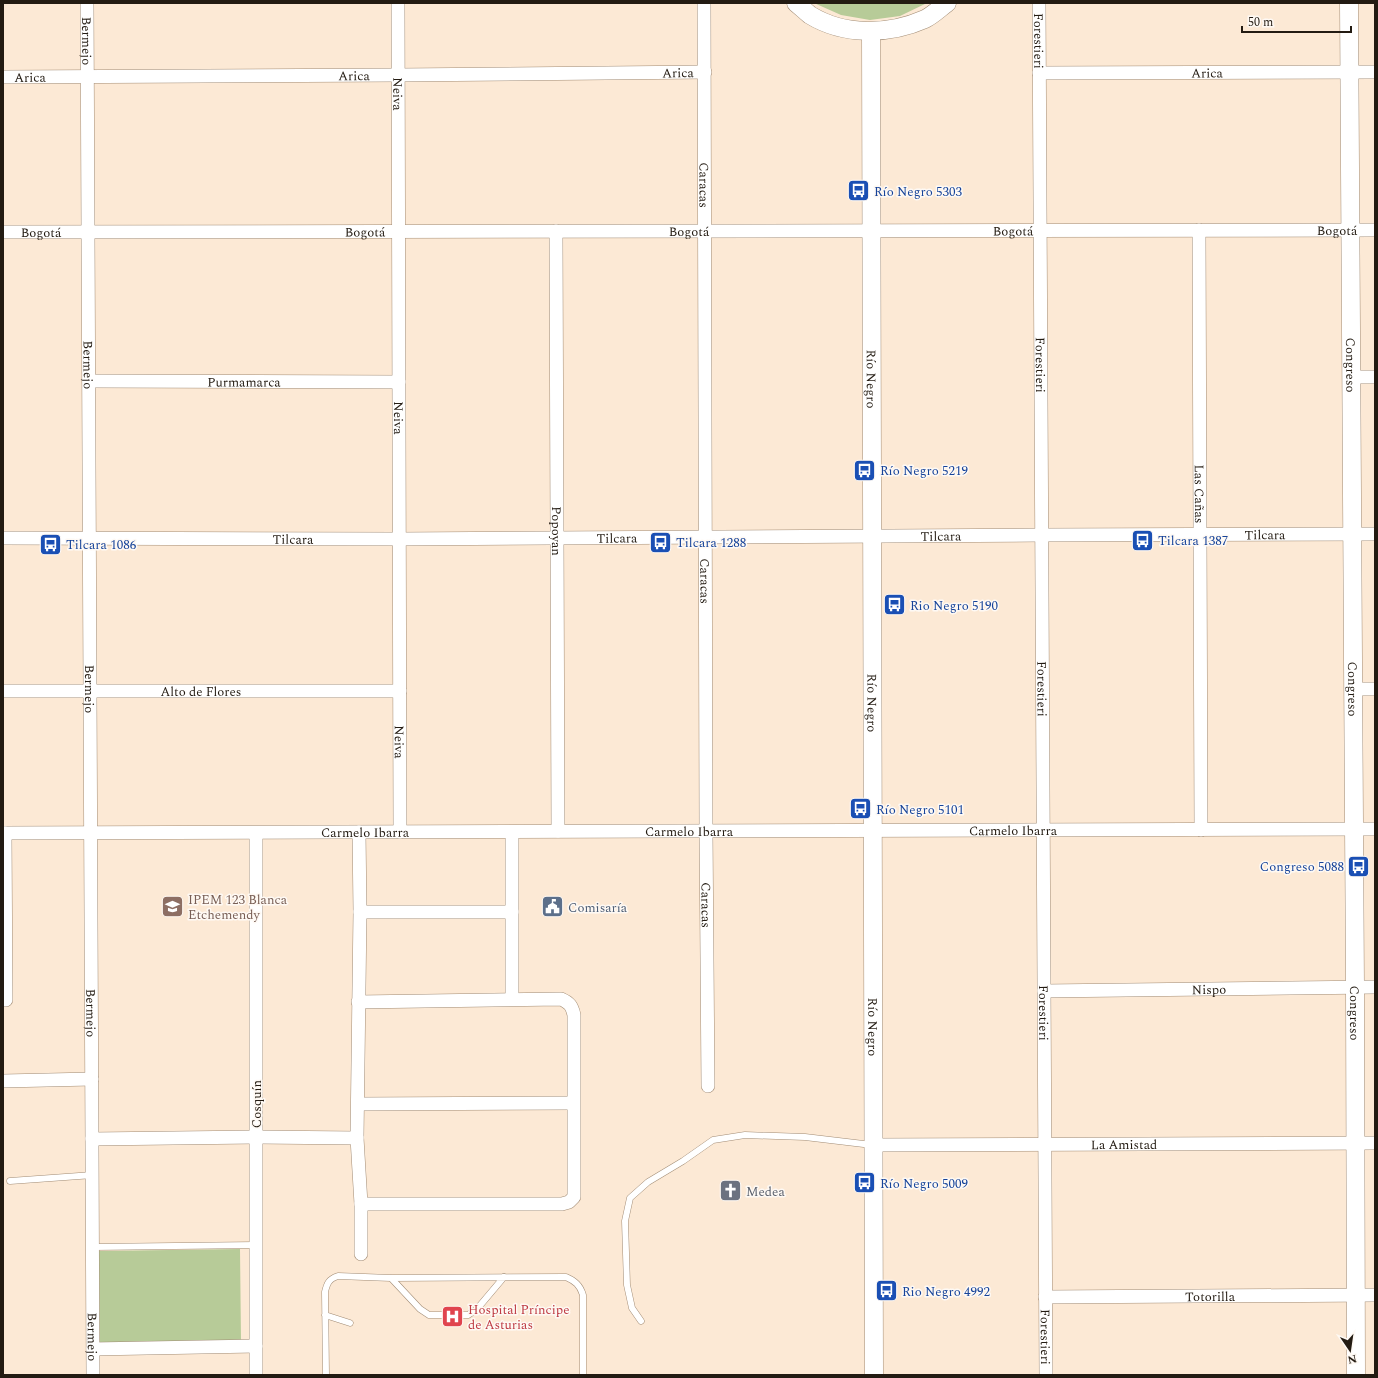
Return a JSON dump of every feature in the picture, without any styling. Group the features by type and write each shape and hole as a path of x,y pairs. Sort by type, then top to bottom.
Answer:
{"main road":[{"path":"796,3 810,15 837,27 871,32 897,29 926,18 947,3"},
{"name":"Congreso","path":"1349,3 1356,987 1356,1375"},
{"name":"Río Negro","path":"871,32 874,1375"}],"street":[{"name":"Bermejo","path":"88,3 93,1375"},
{"name":"Neiva","path":"398,3 400,832"},
{"name":"Caracas","path":"704,3 708,1086"},
{"name":"Forestieri","path":"1039,3 1046,1375"},
{"name":"Arica","path":"3,77 705,72"},
{"name":"Arica","path":"1039,73 1375,72"},
{"name":"Las Cañas","path":"1199,230 1201,830"},
{"name":"Bogotá","path":"3,232 1375,230"},
{"name":"Popoyan","path":"556,231 558,832"},
{"path":"1351,377 1375,377"},
{"name":"Purmamarca","path":"89,381 399,382"},
{"name":"Tilcara","path":"3,538 399,539 1042,534 1375,534"},
{"path":"1354,689 1375,689"},
{"name":"Alto de Flores","path":"3,691 400,691"},
{"name":"Carmelo Ibarra","path":"4,833 1375,829"},
{"name":"Cosquín","path":"256,832 256,1375"},
{"path":"359,832 360,912 357,1138 361,1204 361,1254"},
{"path":"512,832 512,1000"},
{"path":"4,833 4,1000"},
{"path":"360,912 512,912"},
{"name":"Nispo","path":"1044,991 1375,987"},
{"path":"358,1002 561,999 569,1002 574,1016 574,1198 569,1202 562,1204 361,1204"},
{"path":"3,1081 92,1079"},
{"path":"358,1104 573,1103"},
{"path":"92,1139 256,1137 357,1138"},
{"name":"La Amistad","path":"873,1145 1375,1143"},
{"name":"Totorilla","path":"1045,1297 1375,1295"},
{"path":"93,1349 256,1346"}],"lane":[{"path":"641,1321 632,1308 627,1285 625,1221 630,1198 648,1182 683,1161 713,1140 745,1135 805,1137 873,1145"},
{"path":"10,1181 93,1175"},
{"path":"93,1247 256,1245"},
{"path":"326,1375 325,1292 326,1284 330,1278 338,1276 390,1278 566,1277 576,1281 583,1295 583,1375"},
{"path":"390,1278 420,1309 429,1316 468,1315 477,1309 504,1277"},
{"path":"325,1315 350,1323"}],"green space":[{"path":"814,3 927,3 900,16 870,20 841,15"},
{"path":"240,1249 241,1342 98,1344 98,1251"}],"place":[{"name":"Río Negro 5303","path":"859,191"},
{"name":"Río Negro 5219","path":"865,470"},
{"name":"Tilcara 1387","path":"1143,540"},
{"name":"Tilcara 1288","path":"661,542"},
{"name":"Tilcara 1086","path":"51,544"},
{"name":"Rio Negro 5190","path":"894,605"},
{"name":"Río Negro 5101","path":"860,809"},
{"name":"Congreso 5088","path":"1359,866"},
{"name":"IPEM 123 Blanca Etchemendy","path":"173,906"},
{"name":"Comisaría","path":"552,907"},
{"name":"Río Negro 5009","path":"864,1183"},
{"name":"Medea","path":"730,1191"},
{"name":"Rio Negro 4992","path":"887,1291"},
{"name":"Hospital Príncipe de Asturias","path":"452,1316"}]}
